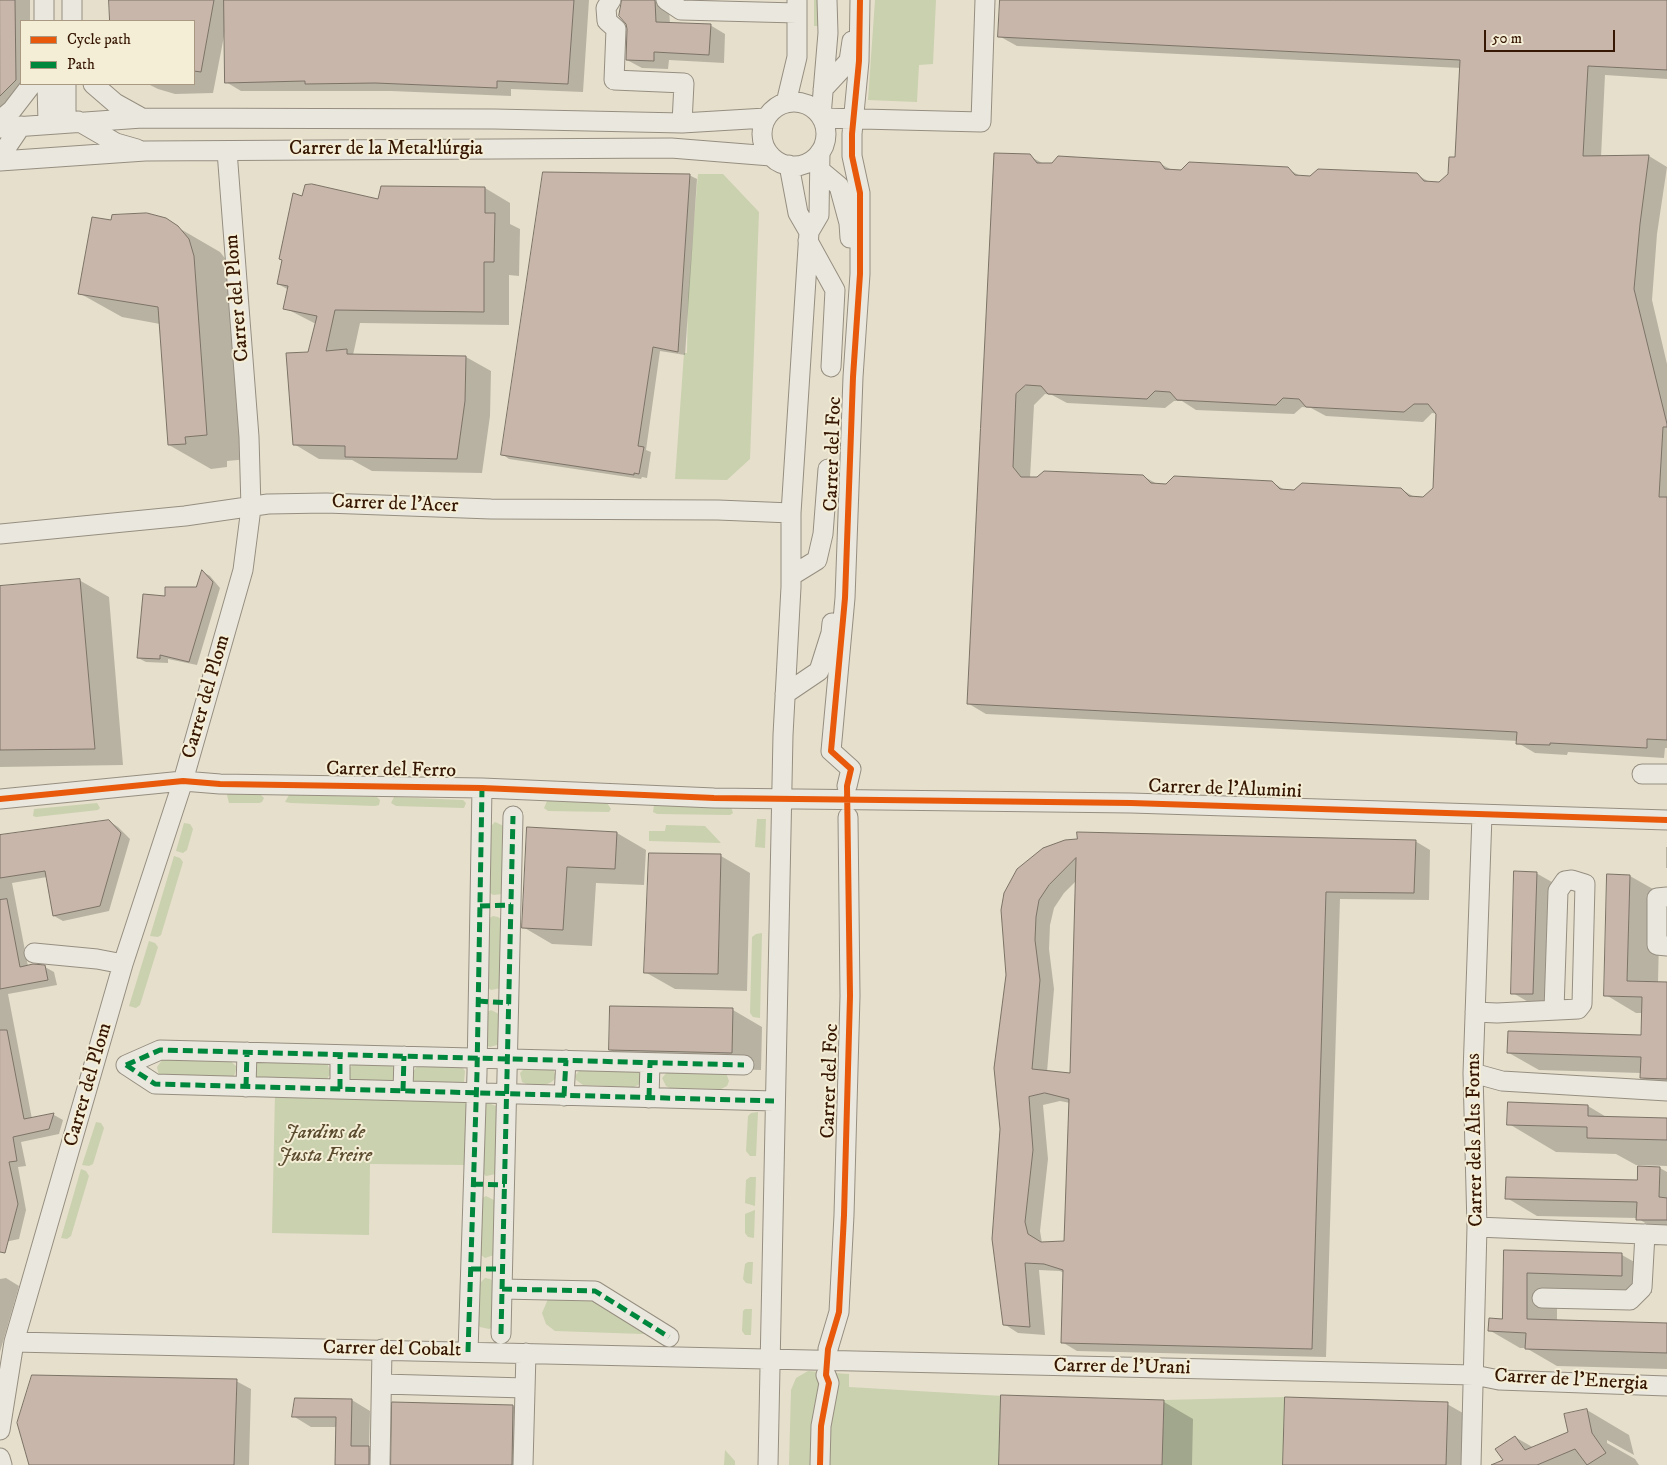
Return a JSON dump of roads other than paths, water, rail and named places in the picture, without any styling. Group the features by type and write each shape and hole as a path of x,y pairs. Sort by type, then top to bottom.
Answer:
{"street":[{"path":"44,0 44,20"},
{"path":"72,0 72,20"},
{"path":"611,0 606,8 607,21 616,29 614,80 684,83 682,124"},
{"path":"666,0 681,10 797,6 797,57 786,102"},
{"path":"821,117 828,33 827,0"},
{"path":"823,89 849,62 854,32 853,0"},
{"path":"853,124 860,51 860,0"},
{"path":"821,117 853,124 981,122 985,0"},
{"path":"0,120 12,110 31,85"},
{"path":"47,85 60,118 116,143 145,151"},
{"path":"60,118 66,85"},
{"path":"94,85 115,102 142,118"},
{"path":"785,694 819,671 832,633 851,289 850,224 839,186 821,166 810,161 789,165 771,156 762,138 766,118 771,111 786,102 806,104 821,117 826,129 821,166"},
{"name":"Carrer de la Metal·lúrgia","path":"0,128 60,118 484,119 682,124 766,118"},
{"name":"Carrer del Foc","path":"849,778 831,752 845,598 853,377 860,274 860,193 852,156 853,124"},
{"path":"0,157 20,126"},
{"name":"Carrer de la Metal·lúrgia","path":"0,161 145,151 671,148 771,156"},
{"name":"Carrer del Plom","path":"14,1342 123,964 183,781 243,570 251,508 249,437 227,151"},
{"path":"789,165 798,213 835,290 831,368"},
{"name":"Carrer del Foc","path":"768,1465 774,1101 785,694 791,576 791,513 809,237 819,215 821,166"},
{"path":"791,576 817,560 823,534 828,469"},
{"name":"Carrer de l'Acer","path":"0,534 251,508 268,504 326,503 491,509 718,510 791,513"},
{"path":"1642,774 1667,774"},
{"name":"Carrer del Ferro","path":"0,799 183,781 230,785 482,788 714,798 782,798"},
{"path":"468,1352 477,1058 482,788"},
{"name":"Carrer de l'Alumini","path":"782,798 1131,803 1667,820"},
{"name":"Carrer dels Alts Forns","path":"1471,1465 1477,1227 1474,1073 1475,1012 1482,815"},
{"path":"502,1334 513,816"},
{"name":"Carrer del Foc","path":"829,1345 839,1312 844,1215 850,996 848,819"},
{"path":"1475,1012 1554,1010 1578,1009 1582,1004 1585,884 1572,880 1565,881 1558,891 1554,1010"},
{"path":"1662,898 1658,945 1667,946"},
{"path":"480,906 511,905"},
{"path":"34,953 97,959 123,964"},
{"path":"478,1001 509,1003"},
{"path":"744,1065 160,1050 126,1065 155,1084 774,1101"},
{"path":"246,1087 247,1052"},
{"path":"340,1055 340,1089"},
{"path":"403,1091 404,1056"},
{"path":"564,1096 566,1060"},
{"path":"649,1098 650,1063"},
{"path":"1474,1073 1502,1081 1667,1090"},
{"path":"473,1184 505,1185"},
{"path":"1477,1227 1667,1235"},
{"path":"1542,1298 1630,1300 1642,1288 1645,1234"},
{"path":"471,1269 503,1269"},
{"path":"502,1289 596,1291 669,1337"},
{"path":"0,1369 14,1342"},
{"path":"0,1430 14,1342"},
{"name":"Carrer del Cobalt","path":"14,1342 770,1359"},
{"path":"380,1465 382,1349"},
{"path":"523,1465 526,1353"},
{"name":"Carrer de l'Urani","path":"770,1359 1474,1375"},
{"name":"Carrer de l'Energia","path":"1474,1375 1499,1380 1667,1386"},
{"path":"820,1465 821,1426 828,1379"},
{"path":"382,1384 525,1388"},
{"path":"0,1458 2,1465"}],"park label":[{"name":"Jardins de Justa Freire","path":"325,1146"}]}
